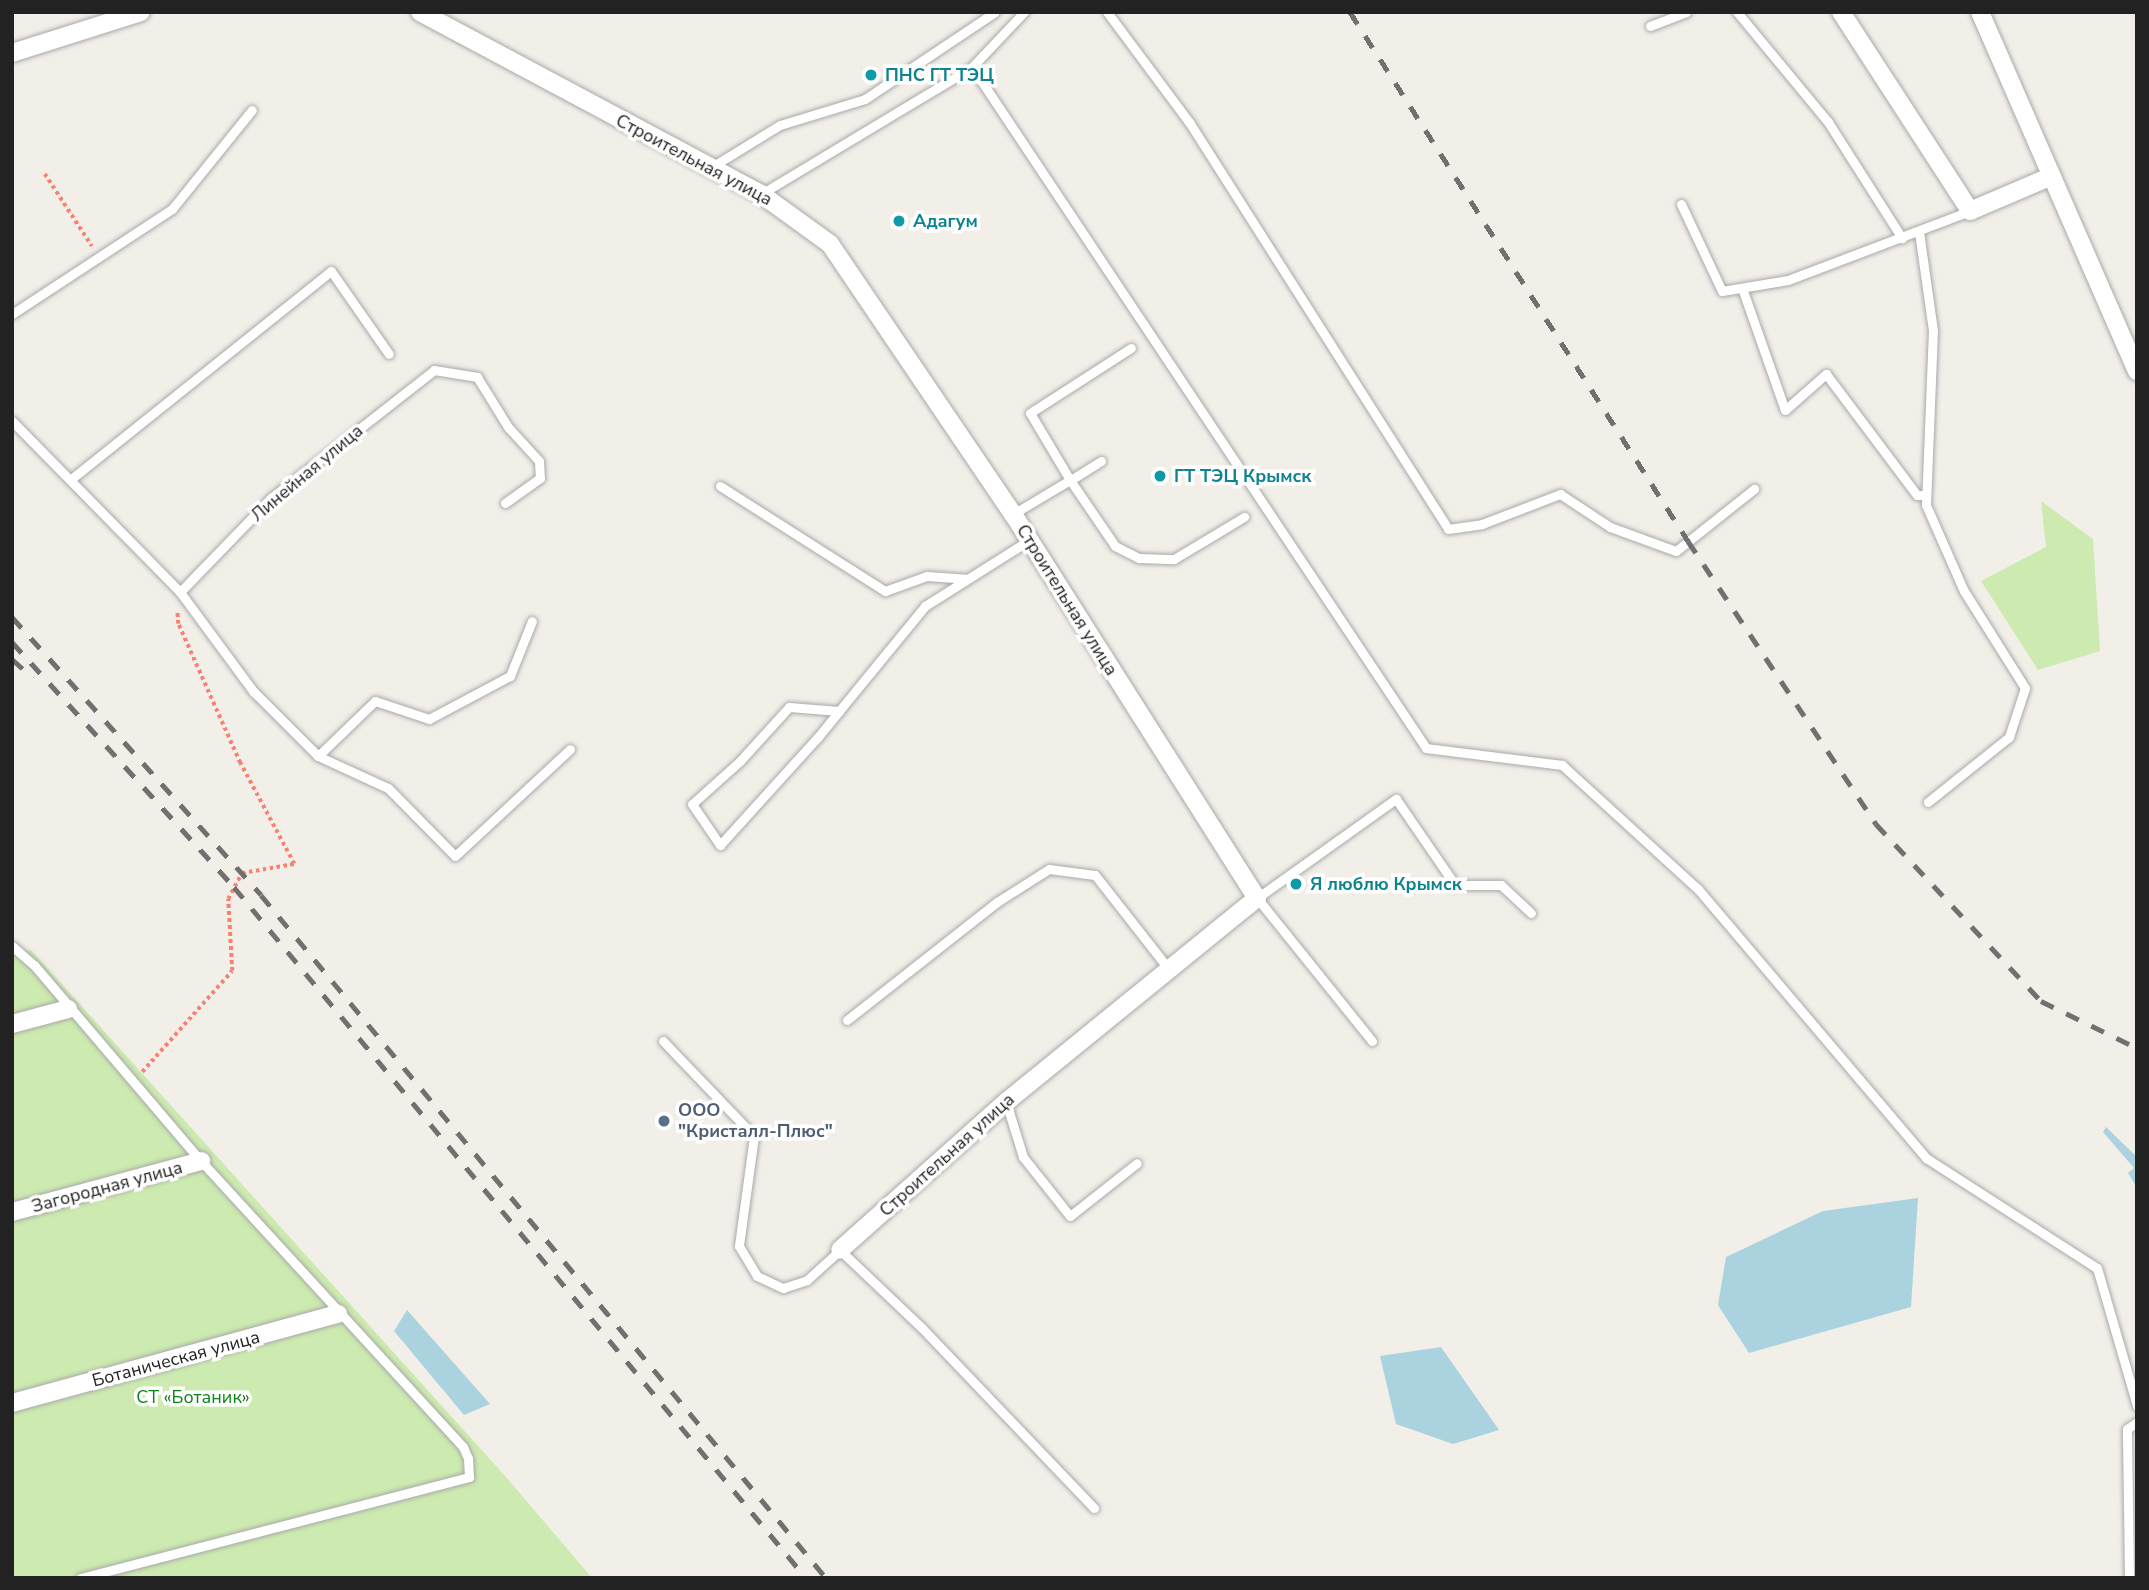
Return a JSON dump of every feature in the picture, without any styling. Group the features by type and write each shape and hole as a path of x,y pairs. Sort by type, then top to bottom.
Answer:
{"street":[{"path":"12,52 141,12"},
{"name":"Строительная улица","path":"420,12 761,194 830,244 1013,514 1257,898 1006,1102 840,1250"},
{"path":"1841,12 1970,211 2052,176"},
{"path":"1980,12 2137,371"},
{"path":"12,1024 68,1009"},
{"name":"Загородная улица","path":"12,1212 201,1161"},
{"name":"Ботаническая улица","path":"12,1403 338,1314"}],"lane":[{"path":"710,169 780,125 865,99 995,12"},
{"path":"761,194 972,67 1024,12"},
{"path":"1107,12 1189,122 1448,529 1482,524 1560,494 1609,527 1676,551 1755,489"},
{"path":"1650,26 1686,12"},
{"path":"1737,12 1828,122 1902,238"},
{"path":"972,67 1426,748 1562,765 1698,889 1926,1158 2097,1269 2137,1406"},
{"path":"12,314 172,209 252,110"},
{"path":"1681,204 1721,291 1788,280 1970,211"},
{"path":"1919,232 1933,330 1926,505 1964,592 2025,688 2009,737 1927,802"},
{"path":"69,480 331,271 388,354"},
{"path":"1742,288 1785,410 1826,374 1917,495 1926,495"},
{"path":"1131,348 1030,414 1070,480 1115,546 1139,558 1174,559 1244,517"},
{"name":"Линейная улица","path":"180,593 271,498 434,370 477,377 508,427 539,461 540,478 505,503"},
{"path":"12,421 180,593 253,691 318,756 388,788 456,856 570,749"},
{"path":"1013,514 1101,461"},
{"path":"720,486 885,591 927,576 966,579"},
{"path":"839,711 789,707 740,761 692,804 720,845 818,737 925,606 1028,541"},
{"path":"318,756 374,701 429,719 510,676 531,621"},
{"path":"1372,1041 1257,898 1396,799 1455,885 1501,885 1531,913"},
{"path":"847,1020 998,902 1049,869 1095,875 1168,968"},
{"path":"12,946 34,965 68,1009 338,1314 463,1447 469,1478 80,1578"},
{"path":"663,1041 754,1136 738,1246 757,1276 783,1288 807,1280 840,1250 922,1328 1094,1508"},
{"path":"1006,1102 1023,1157 1070,1216 1137,1163"},
{"path":"2129,1578 2127,1429 2137,1422"}],"path":[{"path":"45,174 99,256"},
{"path":"134,1082 232,971 228,899 242,873 294,863 240,763 178,624 180,593"}],"green space":[{"path":"2041,501 2093,539 2100,651 2038,670 1981,581 2046,547"},
{"name":"СТ «Ботаник»","path":"31,950 506,1477 592,1578 12,1578 12,952"}],"water":[{"path":"2106,1127 2137,1157 2137,1188 2128,1173 2134,1168 2103,1132"},
{"path":"1918,1198 1911,1307 1749,1353 1718,1305 1726,1257 1823,1211"},
{"path":"407,1310 490,1404 464,1415 394,1331"},
{"path":"1441,1347 1499,1430 1453,1444 1396,1424 1380,1356"}],"railway":[{"path":"1350,12 1688,541 1876,824 2041,1001 2137,1048"},
{"path":"12,617 261,895 826,1578"},
{"path":"12,642 234,887 806,1578"},
{"path":"12,659 33,678"}],"place":[{"name":"ПНС ГТ ТЭЦ","path":"871,75"},
{"name":"Адагум","path":"899,221"},
{"name":"ГТ ТЭЦ Крымск","path":"1160,476"},
{"name":"Я люблю Крымск","path":"1296,884"},
{"name":"ООО \"Кристалл-Плюс\"","path":"664,1121"}]}
